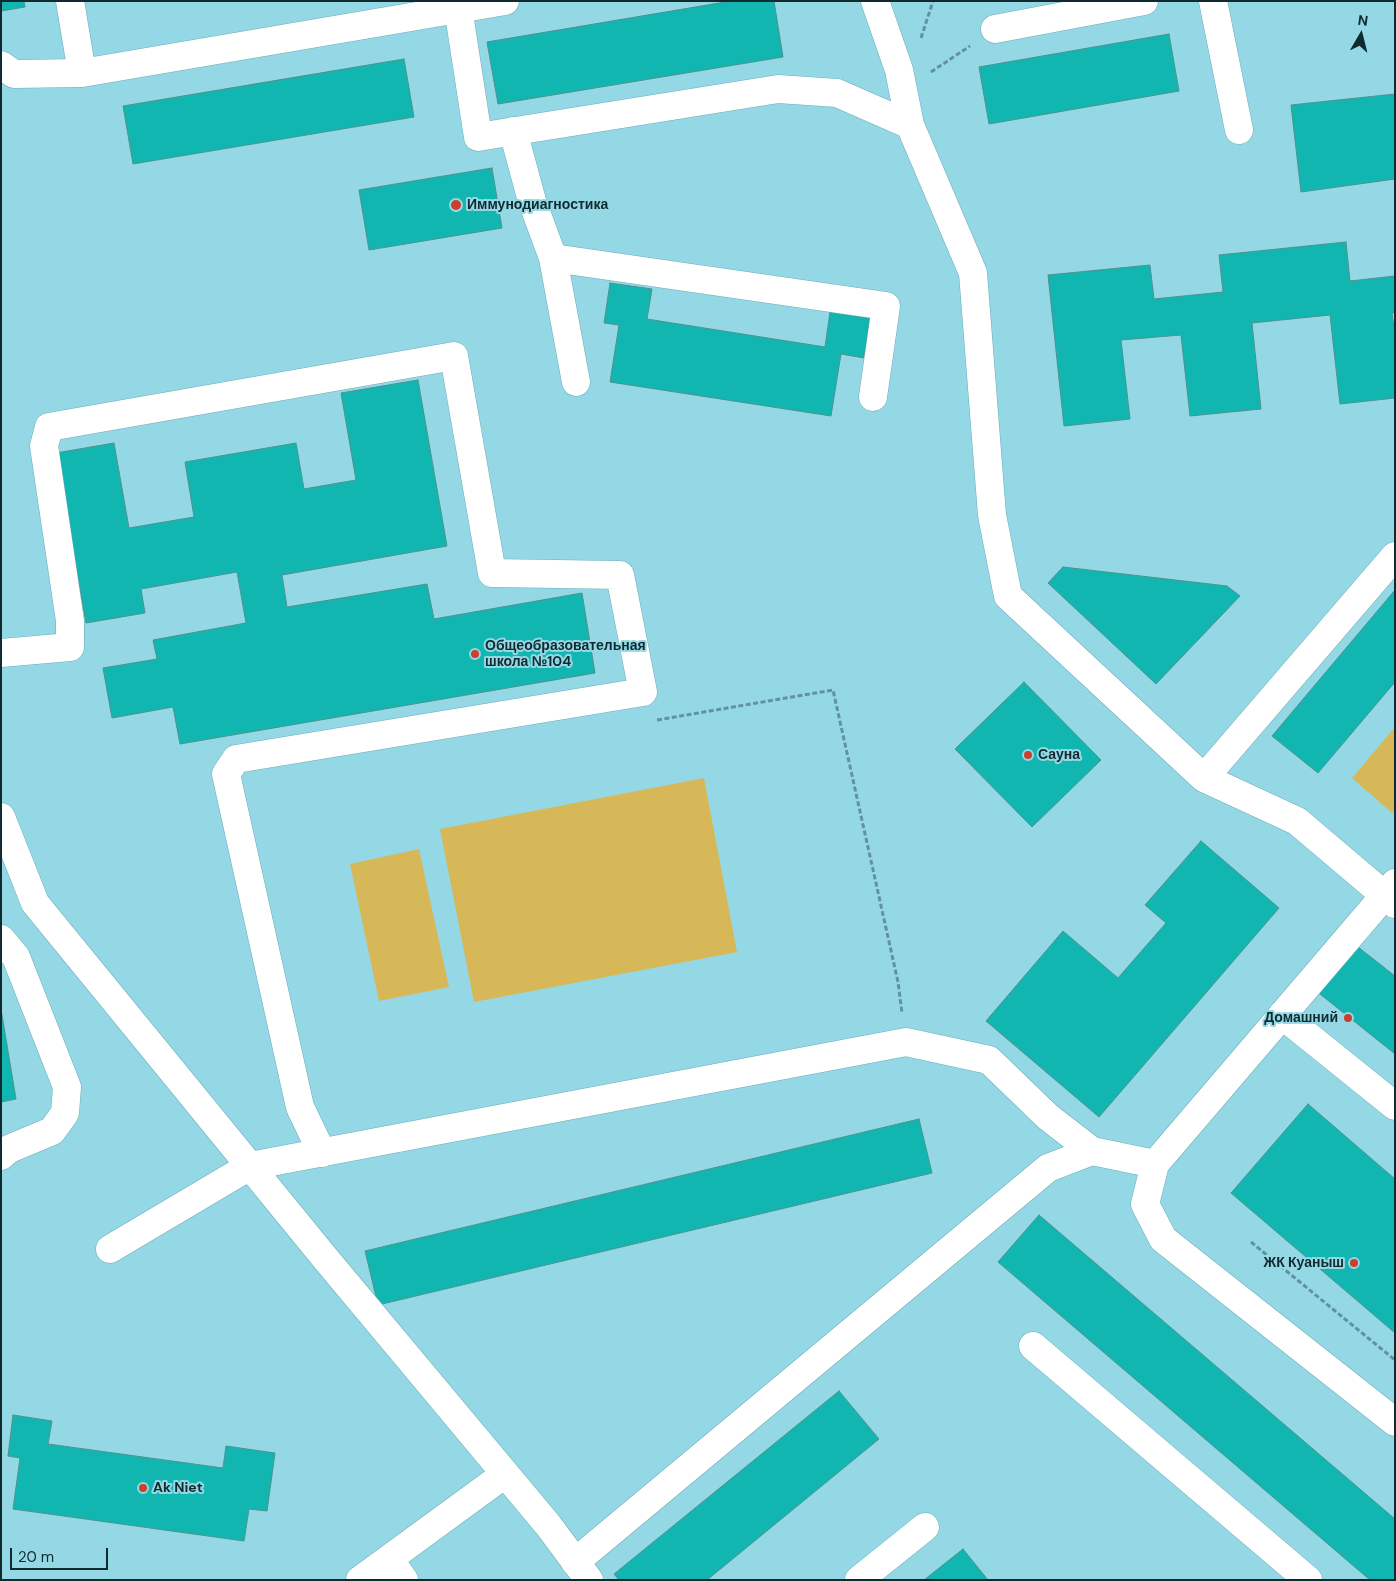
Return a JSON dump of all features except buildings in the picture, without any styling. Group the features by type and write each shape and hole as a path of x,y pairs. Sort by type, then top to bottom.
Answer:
{"lane":[{"path":"70,1 82,73"},
{"path":"1,65 14,74 82,73 458,5 504,1"},
{"path":"876,1 899,70 910,125 973,273 992,515 1008,596 1204,778 1297,821 1391,895 1282,1015 1155,1164 1145,1204 1163,1239 1395,1422"},
{"path":"995,29 1144,1"},
{"path":"1213,1 1239,130"},
{"path":"458,5 478,137 778,89 837,92 910,125"},
{"path":"513,131 532,201 553,258 576,382"},
{"path":"553,258 886,306 873,398"},
{"path":"1,653 70,646 70,621 44,446 49,427 454,356 492,573 620,575 643,692 236,759 226,774 300,1107 322,1153"},
{"path":"1204,778 1395,556"},
{"path":"1,817 35,903 548,1525 582,1571 1048,1168 1092,1151"},
{"path":"1,939 16,957 67,1087 65,1113 52,1131 10,1149 1,1156"},
{"path":"1282,1015 1395,1106"},
{"path":"110,1249 250,1166 906,1042 988,1060 1048,1117 1092,1151 1155,1164"},
{"path":"1033,1346 1308,1580"},
{"path":"360,1580 396,1569 505,1474"},
{"path":"859,1580 925,1527"}],"path":[{"path":"903,91 995,29"},
{"path":"643,692 649,721 833,690 898,982 906,1042"},
{"path":"1251,1242 1395,1360"}],"shaded area":[{"path":"1395,727 1395,810 1392,813 1352,778"},
{"path":"704,778 737,952 474,1002 440,829"},
{"path":"419,849 449,987 379,1001 350,864"}],"place":[{"name":"Иммунодиагностика","path":"456,205"},
{"name":"Общеобразовательная школа №104","path":"475,654"},
{"name":"Сауна","path":"1028,755"},
{"name":"Домашний","path":"1348,1018"},
{"name":"ЖК Куаныш","path":"1354,1263"},
{"name":"Ak Niet","path":"143,1488"}]}
